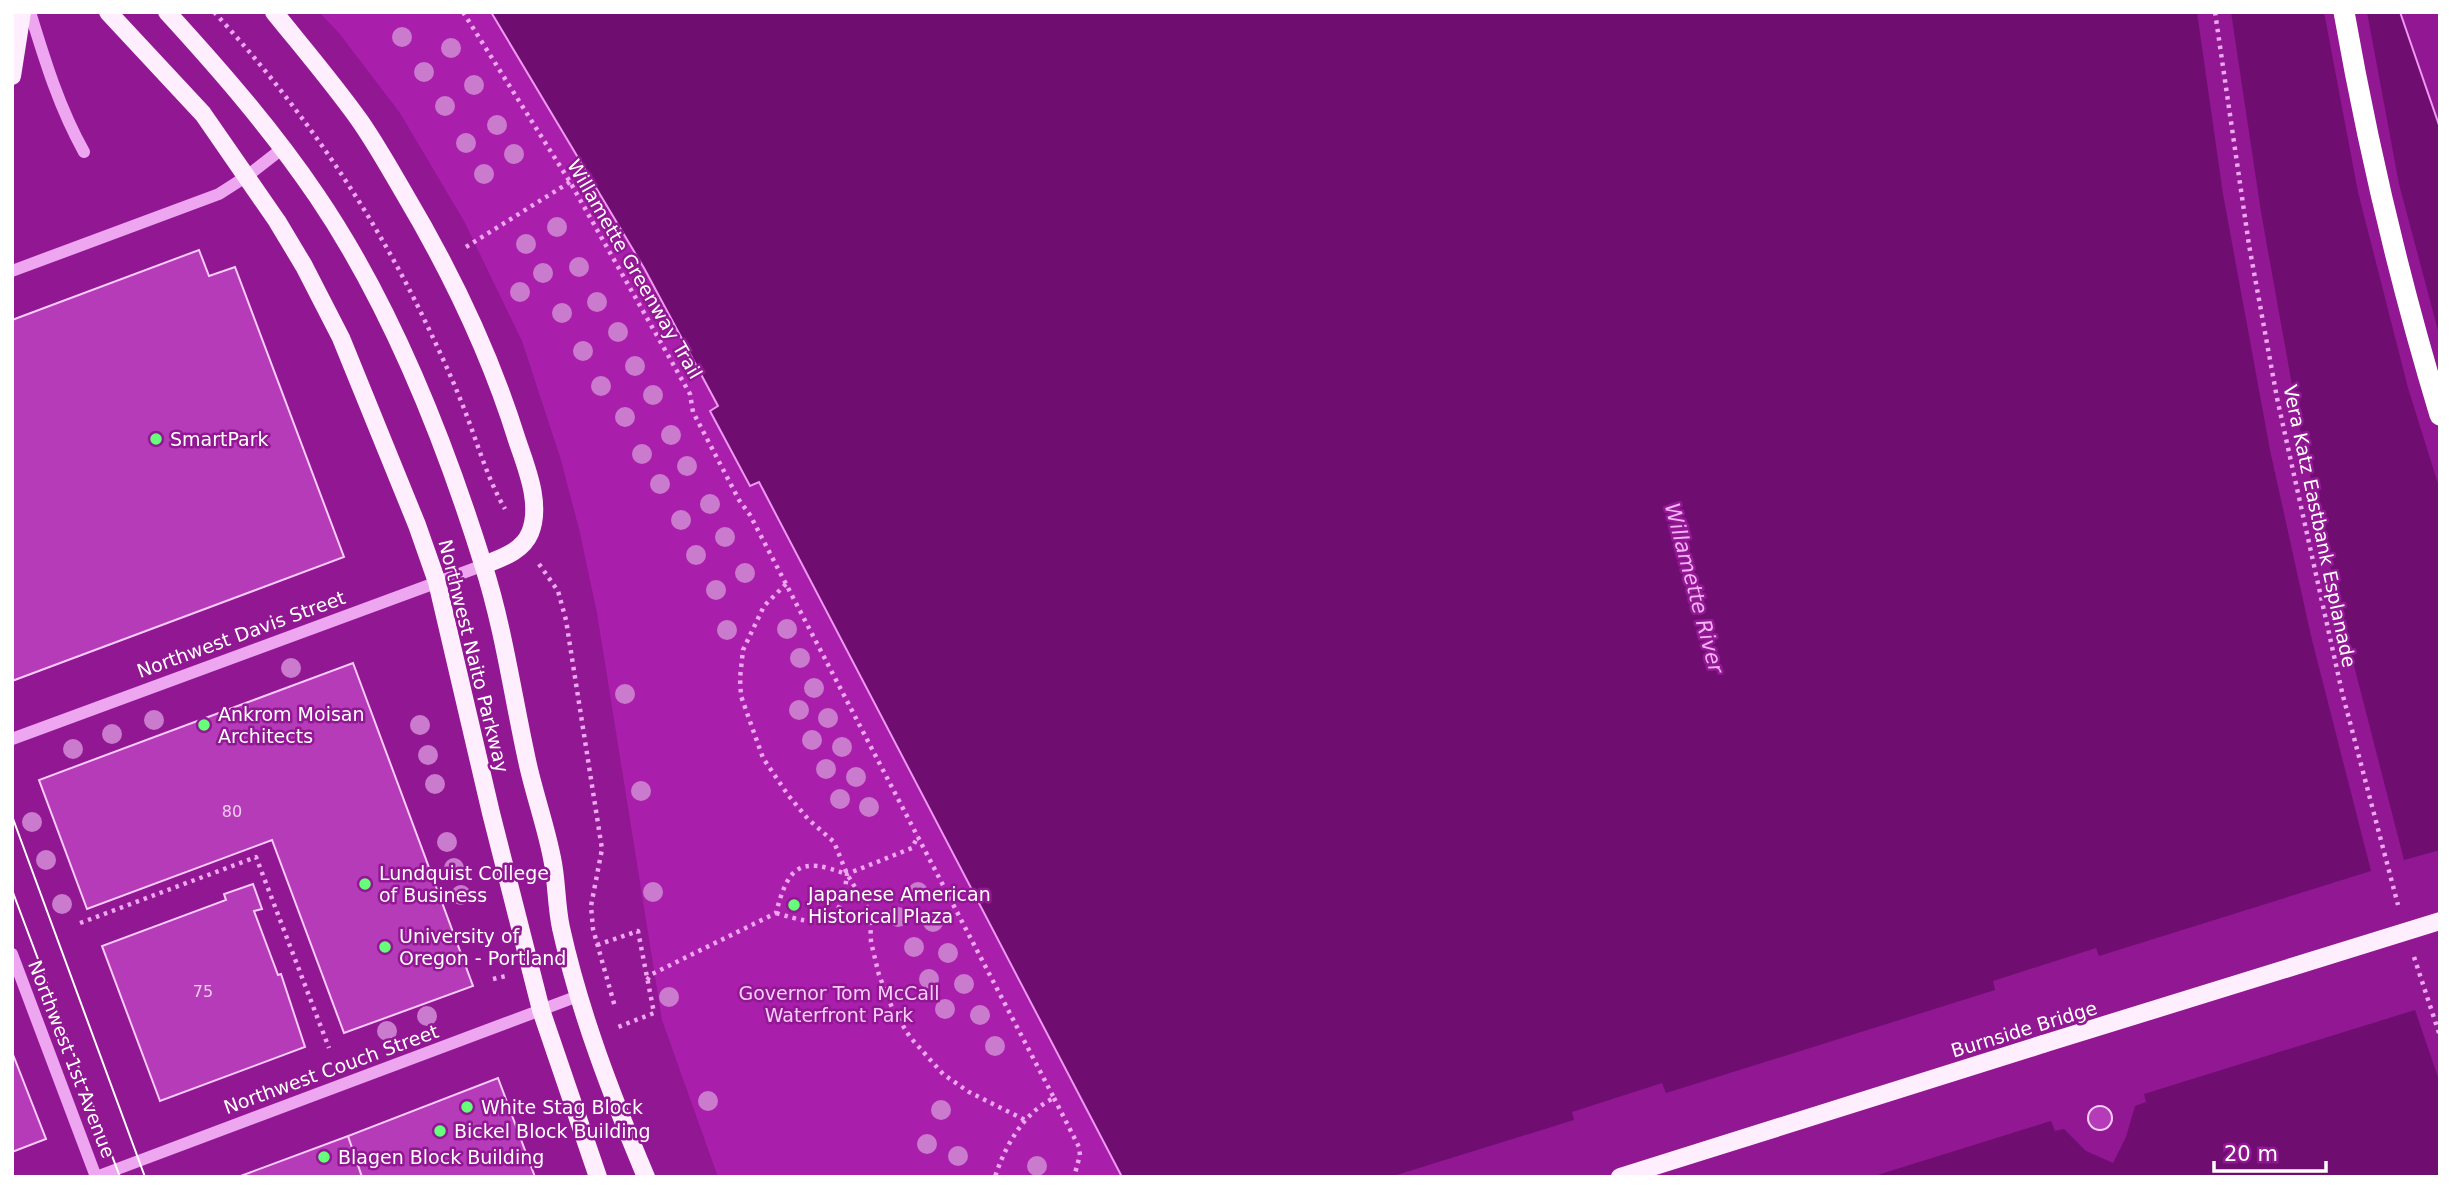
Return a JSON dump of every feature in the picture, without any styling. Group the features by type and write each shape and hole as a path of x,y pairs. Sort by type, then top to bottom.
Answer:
{"highway":[{"path":"2344,12 2363,118 2414,331 2440,415"}],"main road":[{"path":"12,76 22,12"},
{"name":"Northwest Naito Parkway","path":"108,12 203,114 247,176 304,266 341,338 417,525 437,582 541,1010 598,1177"},
{"name":"Northwest Naito Parkway","path":"167,12 215,64 283,148 318,197 359,263 425,404 484,565 528,767 551,855 561,926 579,996 607,1081 646,1177"},
{"path":"274,12 360,121 381,153 442,259 492,366 524,462 533,497 534,515 525,543 511,554 484,565"},
{"name":"Burnside Bridge","path":"1620,1177 2440,921"}],"street":[{"path":"30,12 52,83 83,152"},
{"path":"12,271 219,194 283,148"},
{"name":"Northwest Davis Street","path":"12,739 484,565"},
{"name":"Northwest 1st Avenue","path":"12,954 96,1177"},
{"name":"Northwest Couch Street","path":"96,1177 131,1171 579,996"}],"path":[{"name":"Willamette Greenway Trail","path":"463,12 570,182 690,394 693,412 919,836 1079,1147 1080,1155 1074,1177"},
{"name":"Vera Katz Eastbank Esplanade","path":"2215,12 2249,245 2277,398 2342,692 2401,914"},
{"path":"486,233 570,182"},
{"path":"786,584 764,606 743,650 741,696 763,758 808,819 834,842 847,874 870,912 871,942 879,975 893,1010 910,1037 943,1074 979,1098 1025,1120"},
{"path":"776,913 787,880 797,870 811,865 823,865 847,874 912,848 919,836"},
{"path":"80,923 256,857 329,1048"},
{"path":"648,980 652,974 776,913 806,923 830,918 838,911 844,899 847,874"},
{"path":"593,929 623,1037"},
{"path":"638,931 654,1013"},
{"path":"2412,950 2440,1036"},
{"path":"995,1177 1000,1162 1025,1120 1037,1108 1054,1098"}],"green space":[{"name":"Governor Tom McCall Waterfront Park","path":"319,12 491,12 644,268 718,406 710,411 749,486 759,482 1122,1177 718,1177 662,1020 597,613 561,460 522,341 464,221 400,113 339,33"}],"water":[{"name":"Willamette River","path":"491,12 2400,12 2440,128 2440,1177 1122,1177 759,482 750,486 710,411 718,406 644,268"}],"pier":[{"path":"2197,12 2231,12 2261,212 2299,424 2341,615 2404,860 2440,850 2440,1083 2415,1010 2144,1094 2146,1102 2135,1106 2126,1137 2113,1163 2086,1151 2064,1129 2055,1131 2051,1121 1871,1177 1390,1177 1574,1120 1572,1112 1662,1083 1666,1093 1995,990 1993,981 2096,948 2099,956 2371,871 2311,636 2270,450 2223,194"},
{"path":"2324,12 2367,12 2399,184 2440,338 2440,490 2408,388 2358,192"}],"building":[{"name":"SmartPark","path":"199,250 209,276 235,267 344,557 12,681 12,320"},
{"name":"University of Oregon - Portland","path":"353,663 473,986 344,1033 272,840 87,909 39,780"},
{"path":"253,884 262,909 254,911 278,975 281,974 305,1047 160,1101 102,946 226,900 224,894"},
{"path":"12,1052 46,1139 12,1152"},
{"name":"White Stag Block","path":"498,1078 535,1177 362,1177 348,1136"},
{"path":"2100,1106 2108,1110 2112,1118 2108,1126 2100,1130 2092,1126 2088,1118 2092,1110"},
{"name":"Blagen Block Building","path":"348,1136 362,1177 238,1177"}],"tram line":[{"path":"12,816 145,1177"},
{"path":"12,890 120,1177"}],"place":[{"name":"SmartPark","path":"156,439"},
{"name":"Ankrom Moisan Architects","path":"204,725"},
{"name":"Lundquist College of Business","path":"365,884"},
{"name":"Japanese American Historical Plaza","path":"794,905"},
{"name":"University of Oregon - Portland","path":"385,947"},
{"name":"White Stag Block","path":"467,1107"},
{"name":"Bickel Block Building","path":"440,1131"},
{"name":"Blagen Block Building","path":"324,1157"}]}
